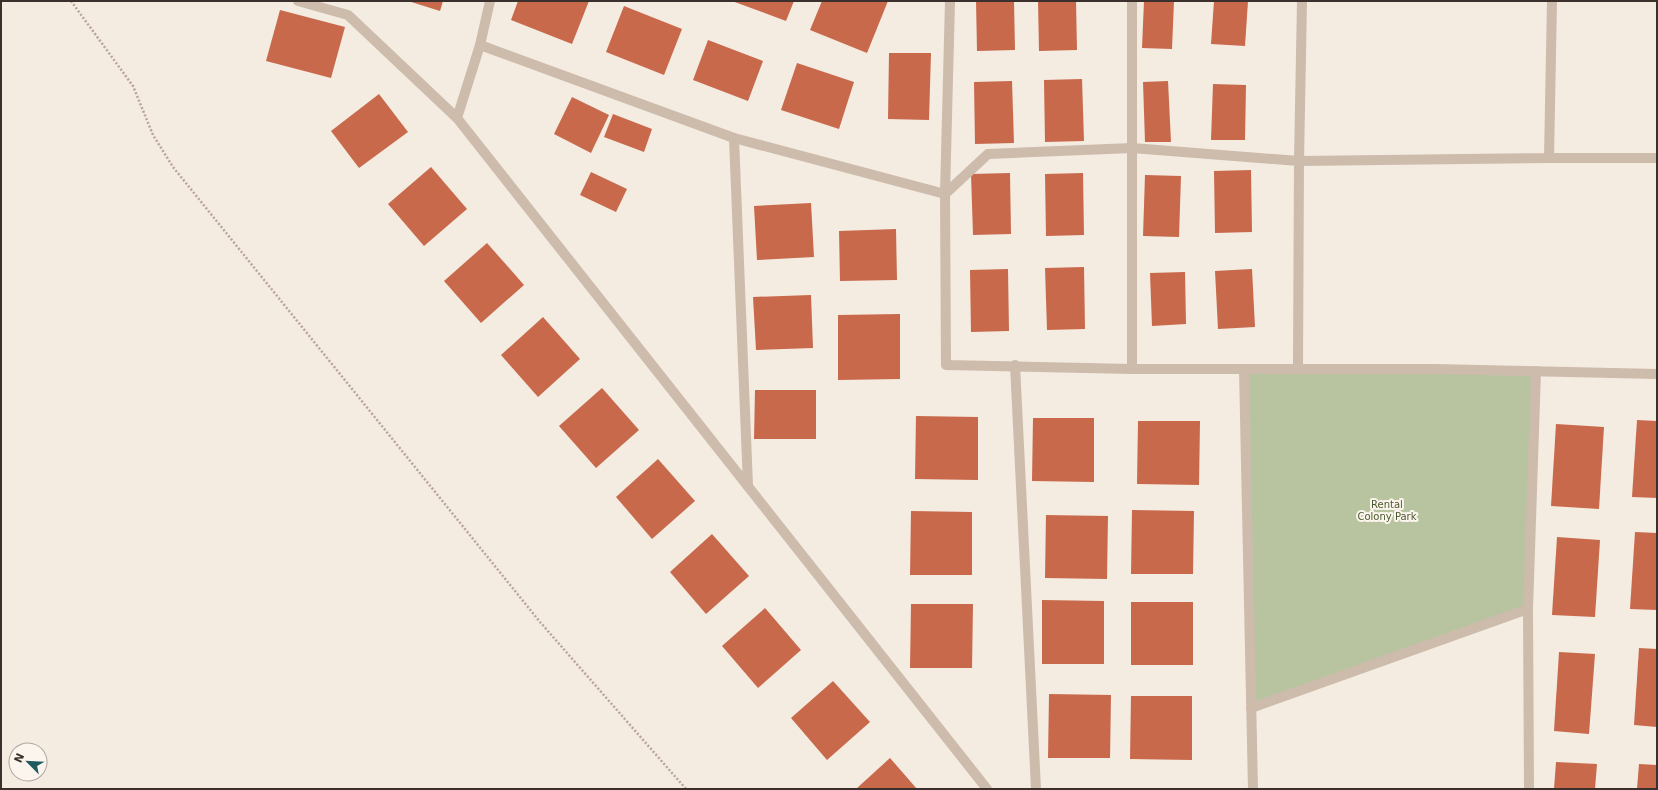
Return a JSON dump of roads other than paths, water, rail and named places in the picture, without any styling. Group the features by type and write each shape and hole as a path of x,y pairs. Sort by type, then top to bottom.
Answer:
{"street":[{"path":"298,1 348,15 457,118 987,789"},
{"path":"457,118 480,45 490,1"},
{"path":"950,1 945,194 946,365 1015,365 1132,369 1434,369 1657,374"},
{"path":"1132,1 1132,369"},
{"path":"1298,369 1299,161 1302,1"},
{"path":"1549,158 1552,1"},
{"path":"480,45 734,138 945,194"},
{"path":"734,138 748,486"},
{"path":"945,194 988,154 1132,148 1299,161 1657,158"},
{"path":"1015,365 1036,789"},
{"path":"1244,369 1253,789"},
{"path":"1529,789 1528,609 1536,371"},
{"path":"1251,708 1528,609"}],"park label":[{"name":"Rental Colony Park","path":"1387,510"}]}
